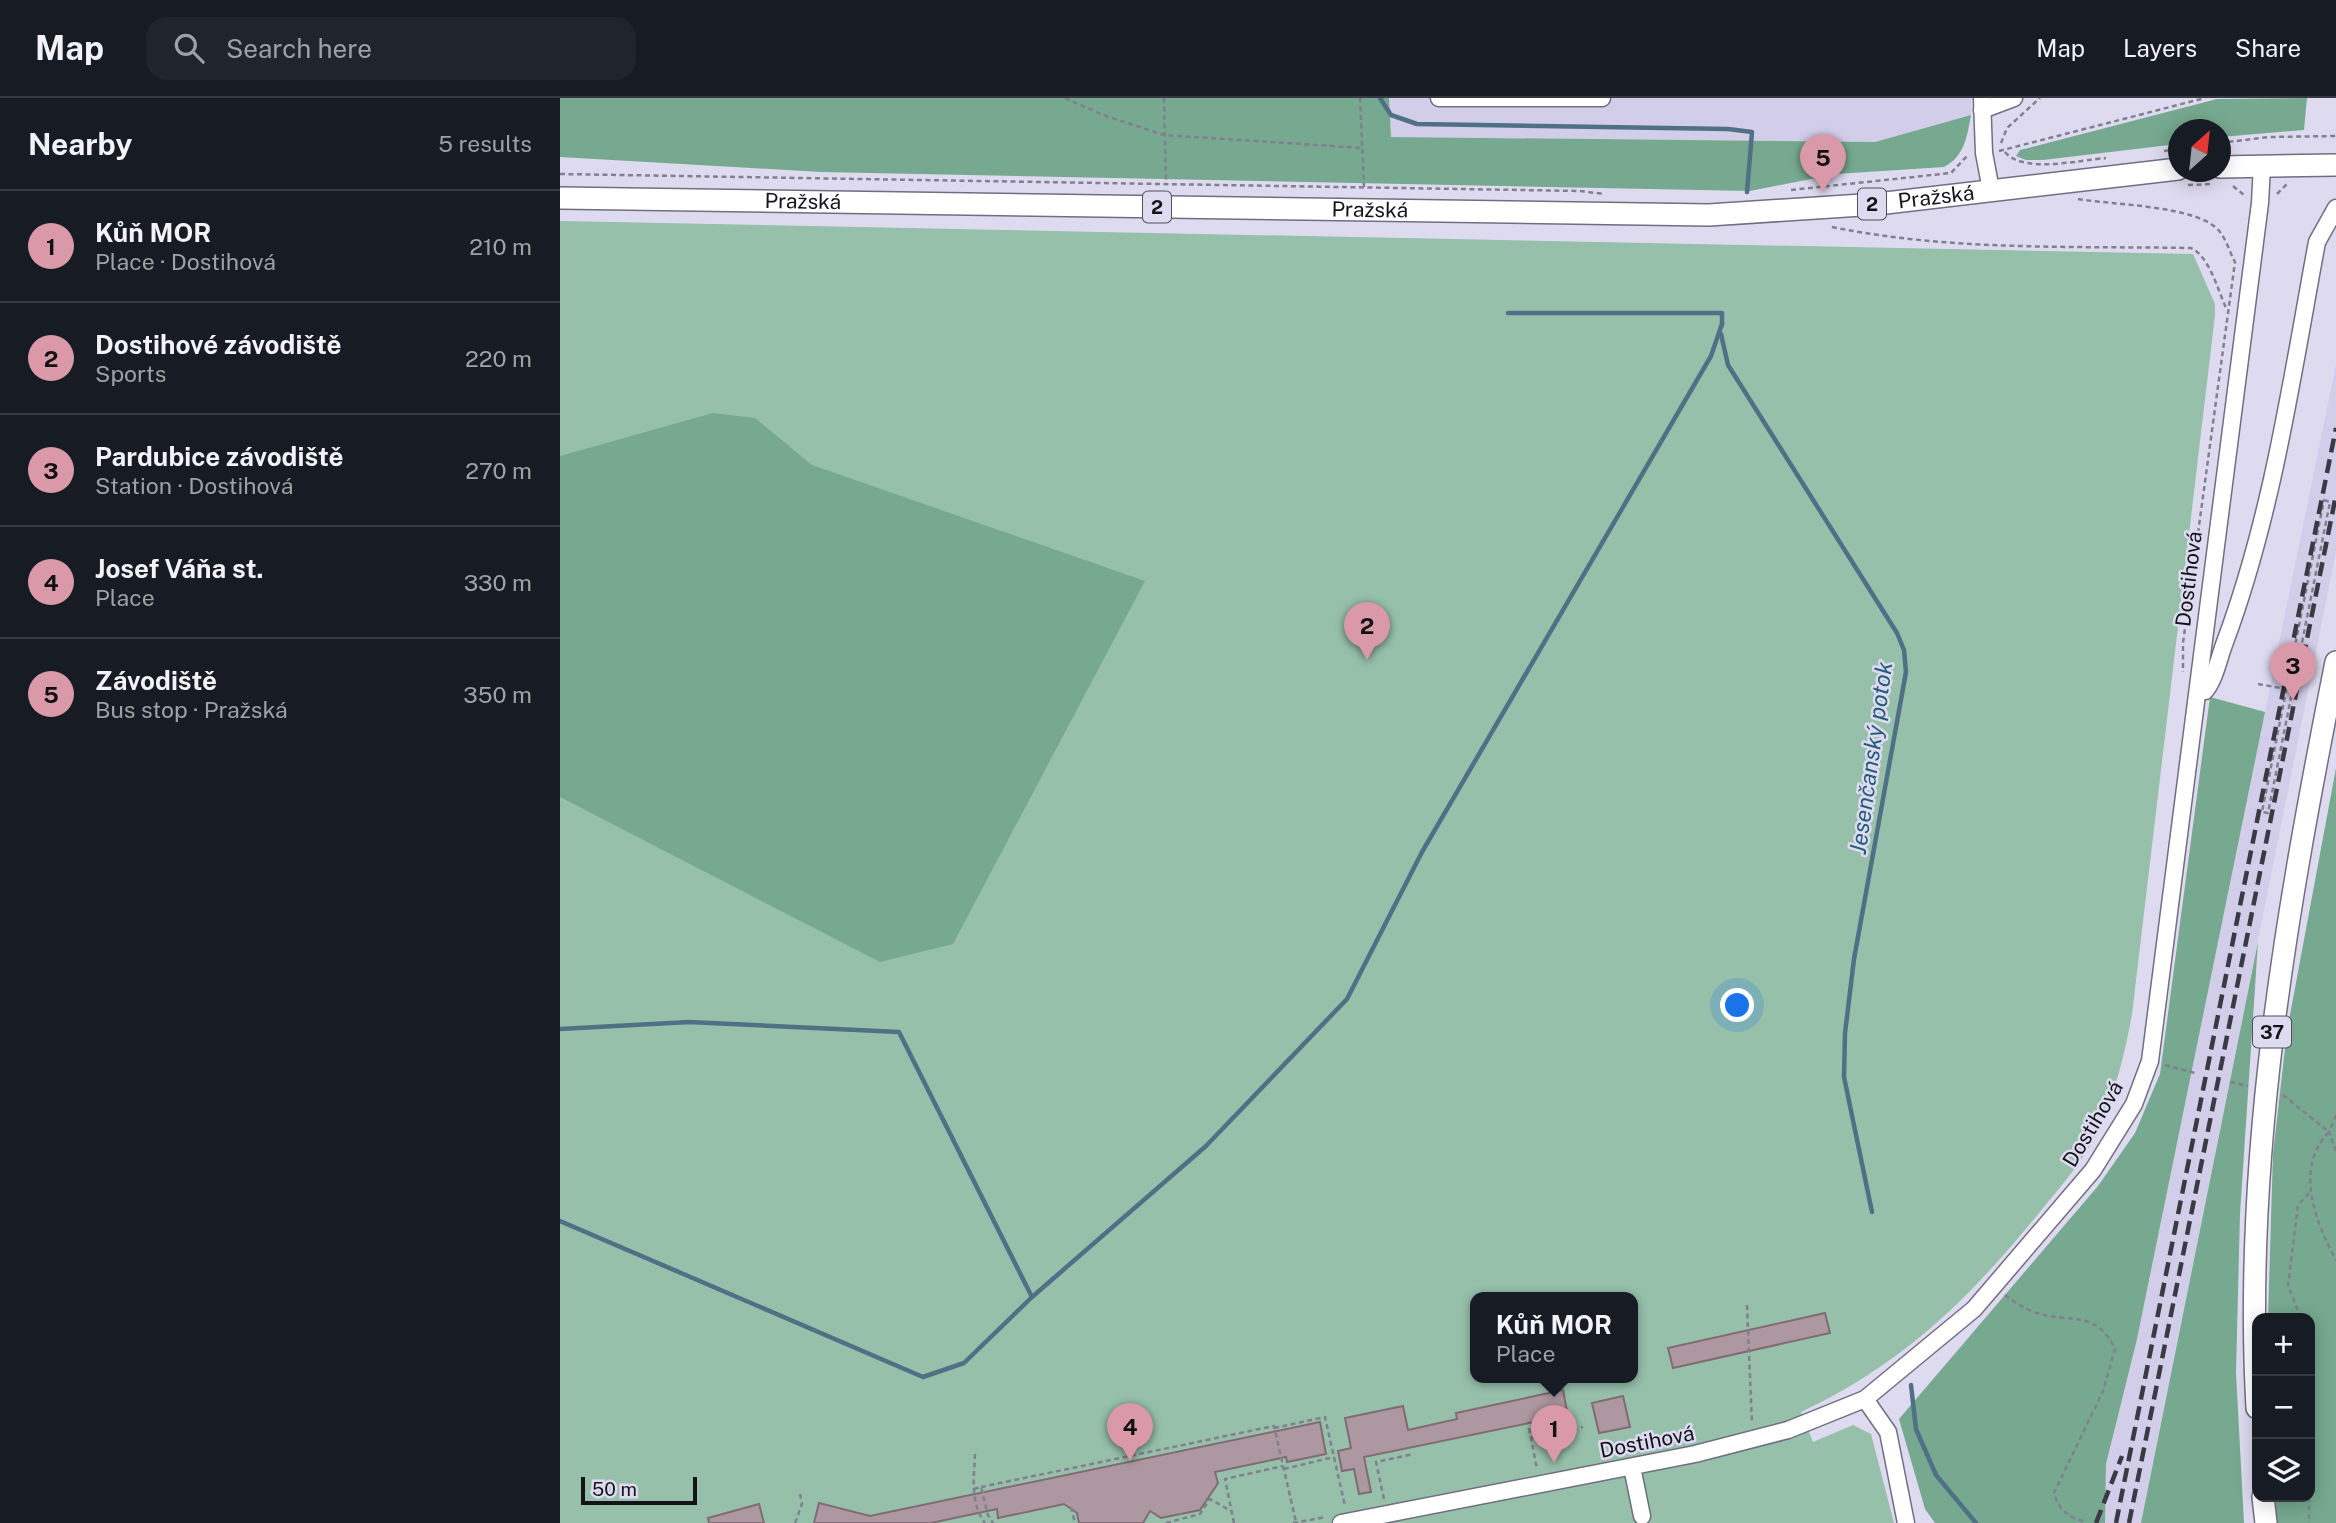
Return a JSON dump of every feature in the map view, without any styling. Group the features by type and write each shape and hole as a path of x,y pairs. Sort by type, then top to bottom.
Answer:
{"main road":[{"path":"2231,167 2336,165"},
{"name":"Pražská","path":"560,198 1709,215 1864,205 1991,190 2069,170 2168,169"},
{"name":"37","path":"2257,1376 2256,1247 2266,1089 2292,893 2336,662"},
{"path":"2264,1502 2266,1523"}],"street":[{"path":"1439,98 1602,98"},
{"path":"1991,190 1984,153 1982,104 2014,98"},
{"name":"Dostihová","path":"1344,1518 1632,1467 1755,1439 1788,1430 1865,1399 1914,1362 1994,1287 2093,1170 2134,1104 2150,1061 2260,203 2262,165"},
{"path":"2205,691 2235,616 2261,525 2284,423 2317,242 2336,208"},
{"path":"1865,1399 1888,1432 1906,1523"},
{"path":"1632,1467 1642,1516"}],"path":[{"path":"1065,98 1164,135 1363,148"},
{"path":"1164,98 1166,184"},
{"path":"1360,98 1364,187"},
{"path":"2040,98 2001,136 2001,146 2013,159 2025,164 2069,170 2116,157"},
{"path":"1790,190 1951,173 1967,155 2004,151 2205,98"},
{"path":"2231,142 2307,135 2336,136"},
{"path":"2069,170 2072,196 2076,199 2177,213 2208,222 2220,232 2235,262 2183,643 2183,675"},
{"path":"560,174 1580,191 1609,195"},
{"path":"1829,226 1881,237 1970,245 2190,248 2198,251 2204,260 2227,310"},
{"path":"2324,500 2330,502 2268,813 2262,812 2286,689 2324,500"},
{"path":"2258,684 2286,689"},
{"path":"2150,1061 2195,1073"},
{"path":"2230,1082 2248,1086"},
{"path":"2278,1091 2329,1132 2336,1151"},
{"path":"2336,1115 2329,1132 2318,1143 2310,1159 2311,1191 2323,1236 2336,1260"},
{"path":"2299,1313 2288,1286 2298,1205 2311,1191"},
{"path":"1994,1287 2036,1313 2074,1316 2093,1324 2109,1336 2115,1349 2103,1391 2054,1493 2057,1506 2068,1515 2086,1522"},
{"path":"1746,1305 1749,1411 1755,1439"},
{"path":"974,1489 1325,1417 1344,1518"},
{"path":"1531,1438 1583,1427"},
{"path":"1274,1428 1296,1522"},
{"path":"1529,1428 1538,1475"},
{"path":"975,1454 974,1489 978,1514 985,1523"},
{"path":"1385,1505 1376,1462 1413,1454"},
{"path":"1234,1523 1225,1479 1334,1457"},
{"path":"981,1487 993,1523"},
{"path":"794,1523 802,1504 800,1494"},
{"path":"1166,1523 1200,1514 1210,1499 1232,1511"},
{"path":"2309,1502 2309,1523"},
{"path":"1071,1507 1075,1523"}],"shaded area":[{"path":"1389,98 1971,98 1971,115 1875,142 1391,137"},
{"path":"2336,364 2336,552 2141,1523 2105,1523 2106,1464 2137,1339"}],"green space":[{"path":"560,98 1389,98 1391,137 1875,142 1971,115 1961,151 1944,167 1836,174 1750,191 821,172 560,157"},
{"path":"2307,98 2304,130 2231,136 2231,119 2168,119 2168,145 2043,160 2026,160 2016,156 2020,150 2217,99"},
{"path":"560,221 2193,254 2215,304 2215,315 2132,1014 2123,1057 2106,1112 2088,1149 2056,1193 1987,1274 1903,1351 1838,1393 1801,1412 1813,1442 1853,1425 1871,1434 1894,1523 560,1523"},
{"path":"713,413 755,418 812,465 1145,581 953,944 880,962 560,797 560,456"},
{"path":"2210,697 2265,712 2137,1339 2106,1464 2105,1523 1935,1523 1925,1509 1899,1419 2098,1186 2135,1133 2160,1074"},
{"path":"2336,768 2336,1523 2277,1523 2275,1502 2315,1502 2315,1313 2268,1313 2273,1154 2287,1031"},
{"path":"2258,942 2240,1214 2236,1373 2244,1523 2141,1523"}],"building":[{"path":"1825,1313 1830,1333 1673,1368 1668,1348"},
{"path":"1563,1390 1569,1422 1536,1430 1534,1422 1364,1457 1371,1492 1359,1494 1354,1469 1342,1471 1338,1451 1351,1448 1345,1418 1403,1406 1408,1430 1457,1419 1456,1413"},
{"path":"1623,1396 1630,1427 1599,1433 1592,1403"},
{"path":"1320,1422 1326,1454 1287,1462 1286,1457 1215,1472 1218,1483 1200,1510 1161,1518 1150,1511 1143,1523 1079,1523 1077,1513 1064,1504 998,1518 997,1509 931,1523 814,1523 819,1503 870,1516"},
{"path":"759,1504 764,1523 709,1523 708,1518"}],"waterway":[{"name":"Jesenčanský potok","path":"1380,98 1391,115 1417,124 1728,129 1752,132 1747,192"},
{"path":"1508,313 1722,313 1722,325"},
{"path":"560,1221 923,1377 964,1363 1032,1297 1206,1146 1347,999 1422,852 1711,356 1722,324"},
{"name":"Jesenčanský potok","path":"1721,334 1728,365 1897,633 1904,650 1906,672 1854,959 1845,1033 1844,1077 1872,1212"},
{"path":"560,1029 689,1022 899,1032 1032,1297"},
{"name":"Jesenčanský potok","path":"1911,1385 1916,1429 1936,1475 1976,1523"}],"railway":[{"path":"2116,1523 2336,428"},
{"path":"2129,1523 2336,495"},
{"path":"2096,1523 2122,1456"}],"place":[{"name":"Závodiště","path":"1823,192"},
{"name":"Dostihové závodiště","path":"1367,660"},
{"name":"Pardubice závodiště","path":"2293,700"},
{"name":"Josef Váňa st.","path":"1130,1461"},
{"name":"Kůň MOR","path":"1554,1463"}]}
